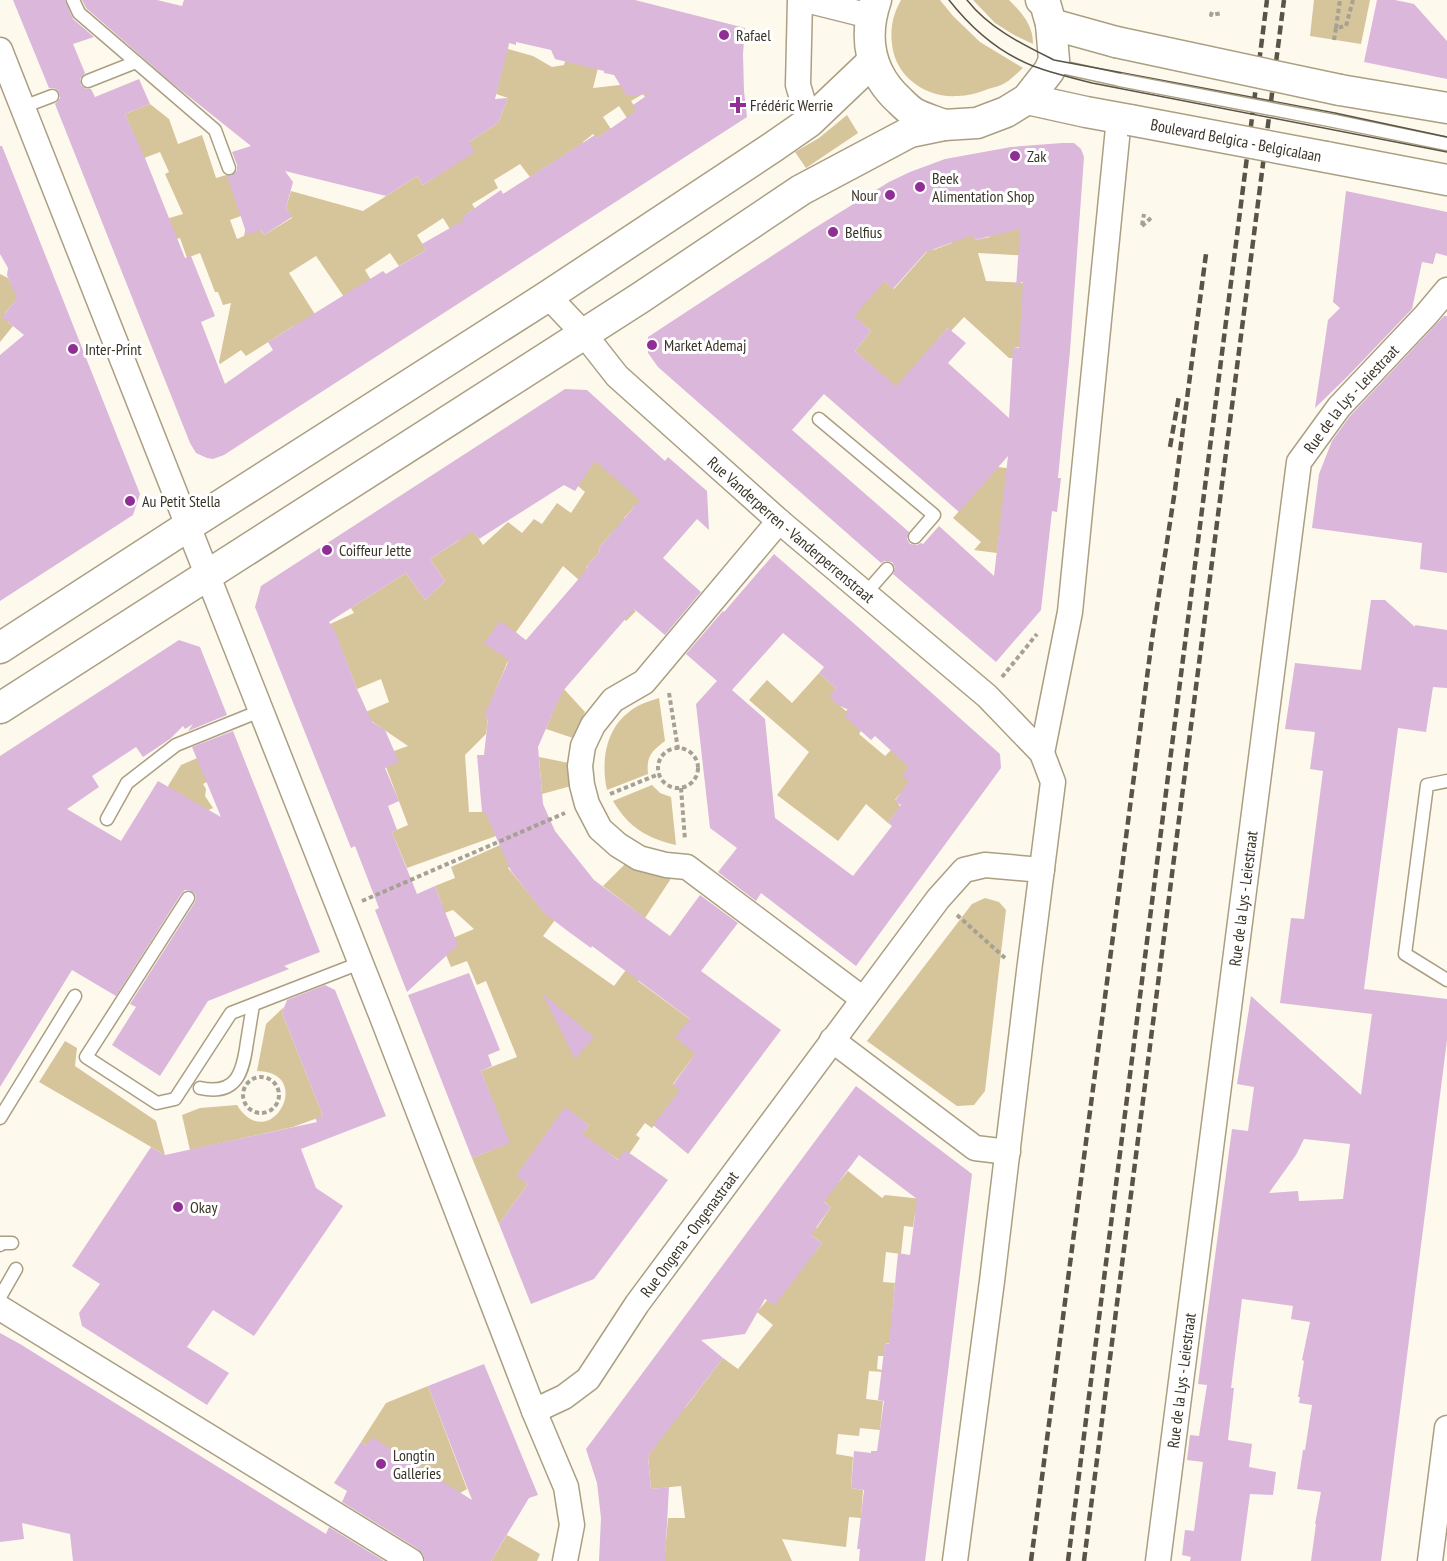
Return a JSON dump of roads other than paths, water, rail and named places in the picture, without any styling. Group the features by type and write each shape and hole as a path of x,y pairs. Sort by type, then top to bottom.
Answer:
{"street":[{"path":"800,0 798,85 809,122"},
{"path":"806,0 873,8 869,39 873,61 888,90 913,113 944,125"},
{"path":"1045,7 1116,42 1340,90 1447,108"},
{"path":"0,708 640,298 801,190 910,132 944,125 977,123 1006,112 1027,99 1049,71 1054,60 1045,7"},
{"path":"0,50 534,1411 566,1487 572,1525 565,1561"},
{"path":"0,648 548,296 773,147 809,122 873,61"},
{"name":"Boulevard Belgica - Belgicalaan","path":"1027,99 1447,180"},
{"path":"956,1561 1053,782 1042,753 1070,612 1124,119"},
{"name":"Rue de la Lys - Leiestraat","path":"1158,1561 1299,462 1339,407 1447,290"},
{"name":"Rue Vanderperren - Vanderperrenstraat","path":"548,296 584,334 617,376 779,521 987,696 1042,753"},
{"path":"779,521 644,682 613,700 593,725 583,746 580,766 582,784 587,804 600,829 618,845 639,858 666,865 687,867 863,999"},
{"name":"Rue Ongena - Ongenastraat","path":"534,1411 564,1397 588,1379 637,1304 832,1040 938,899 964,870 986,865 1042,870"},
{"path":"832,1040 975,1148 1008,1152"},
{"path":"0,1308 411,1561"},
{"path":"1430,1561 1447,1428"}],"lane":[{"path":"73,0 79,13 215,130 229,168"},
{"path":"88,81 136,62"},
{"path":"1052,65 1447,144"},
{"path":"23,107 52,96"},
{"path":"819,419 934,515 915,537"},
{"path":"865,594 887,569"},
{"path":"107,819 126,783 176,745 260,711"},
{"path":"1447,781 1427,785 1405,954 1447,980"},
{"path":"188,898 86,1057 157,1103 176,1099 231,1013 360,963"},
{"path":"0,1118 75,996"},
{"path":"200,1088 221,1089 238,1077 243,1067 253,1005"},
{"path":"0,1297 16,1269"}],"tram line":[{"path":"949,0 977,30 998,47 1021,61 1047,71 1092,83 1447,152"},
{"path":"967,0 996,28 1054,60 1335,113 1447,137"}],"railway":[{"path":"1068,1561 1267,0"},
{"path":"1084,1561 1284,0"},
{"path":"1031,1561 1152,639 1175,490 1206,254"},
{"path":"1170,447 1179,396"}],"place":[{"name":"Rafael","path":"724,35"},
{"name":"Frédéric Werrie","path":"738,105"},
{"name":"Zak","path":"1015,156"},
{"name":"Beek Alimentation Shop","path":"920,187"},
{"name":"Nour","path":"890,195"},
{"name":"Belfius","path":"833,232"},
{"name":"Market Ademaj","path":"652,345"},
{"name":"Inter-Print","path":"73,349"},
{"name":"Au Petit Stella","path":"130,501"},
{"name":"Coiffeur Jette","path":"327,550"},
{"name":"Okay","path":"178,1207"},
{"name":"Longtin Galleries","path":"381,1464"}]}
